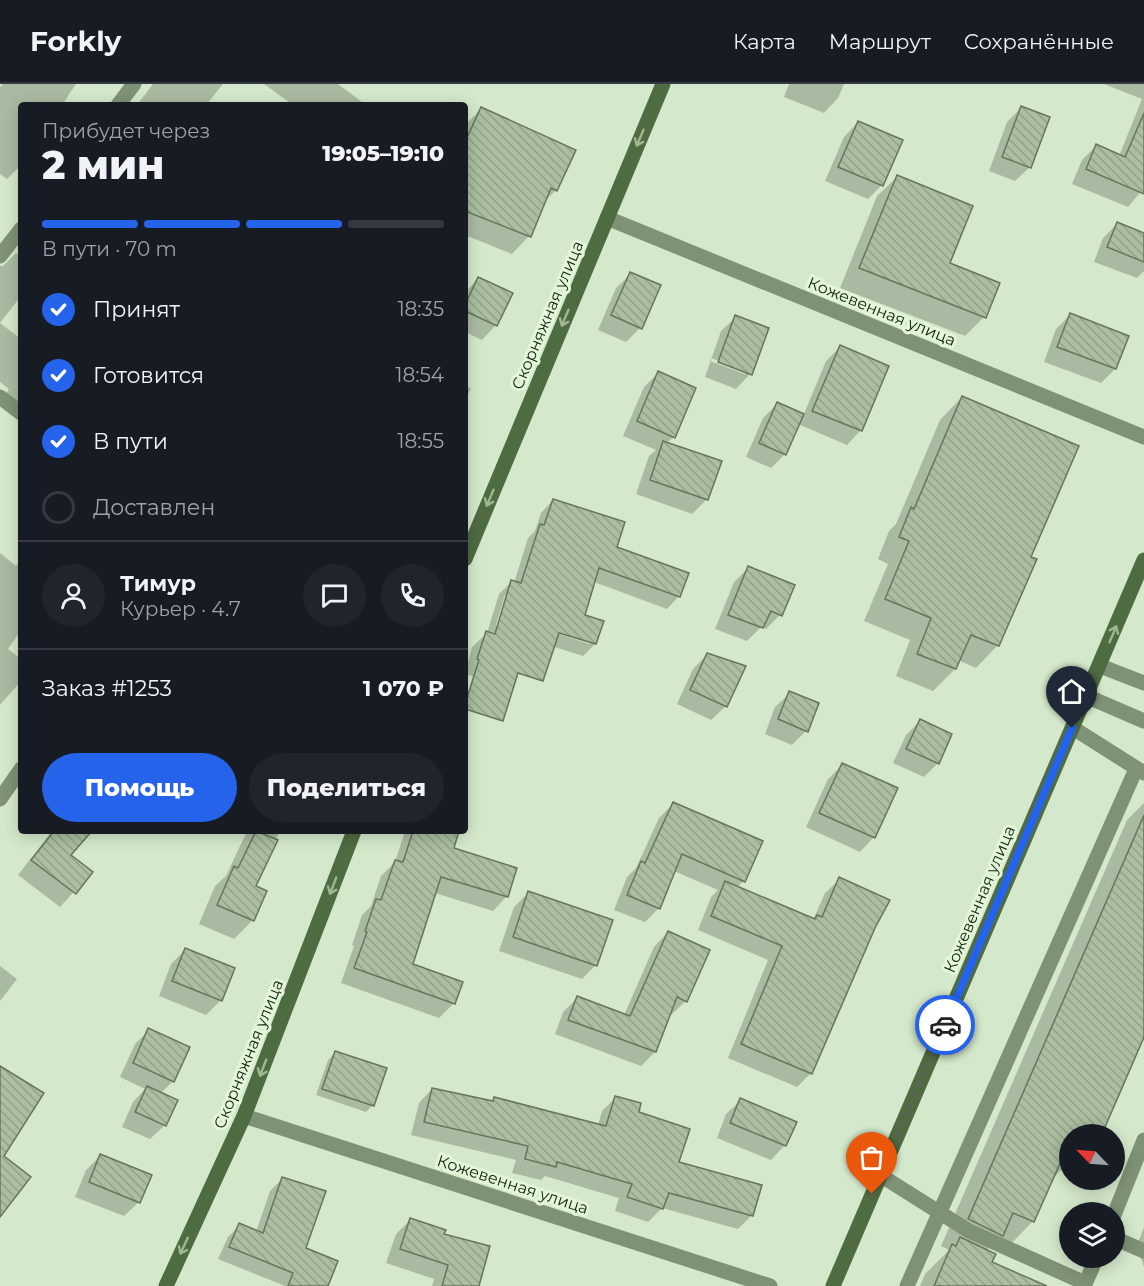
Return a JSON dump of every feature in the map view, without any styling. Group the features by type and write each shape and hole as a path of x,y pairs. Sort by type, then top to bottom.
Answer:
{"main road":[{"name":"Скорняжная улица","path":"468,552 663,84"},
{"name":"Кожевенная улица","path":"833,1286 1144,560"},
{"name":"Скорняжная улица","path":"166,1286 244,1116 353,834"}],"street":[{"path":"119,102 134,84"},
{"name":"Кожевенная улица","path":"607,218 1144,437"},
{"path":"0,256 18,233"},
{"path":"0,397 18,410"},
{"path":"1100,666 1144,683"},
{"path":"1086,696 1144,720"},
{"path":"907,1286 938,1213 1140,771 1072,728"},
{"path":"0,799 18,774"},
{"name":"Кожевенная улица","path":"244,1116 770,1286"},
{"path":"1119,1202 1144,1140"},
{"path":"880,1175 969,1231 1085,1285 1092,1268"},
{"path":"1125,1243 1144,1251"}],"building":[{"path":"1021,106 1050,117 1031,168 1002,157"},
{"path":"481,107 576,150 557,191 551,188 531,237 468,212 468,135"},
{"path":"1144,113 1144,194 1086,169 1096,144 1125,157"},
{"path":"858,121 903,140 883,186 838,167"},
{"path":"897,175 973,206 950,263 1000,283 986,318 859,268"},
{"path":"1117,222 1144,233 1144,262 1107,247"},
{"path":"630,272 661,285 642,329 611,315"},
{"path":"478,277 513,293 497,326 468,312 468,299"},
{"path":"1070,313 1129,336 1116,369 1057,347"},
{"path":"735,315 769,328 752,375 718,362"},
{"path":"840,345 889,366 862,431 812,411"},
{"path":"658,371 696,388 675,438 637,421"},
{"path":"962,396 1079,446 1031,557 1037,559 999,646 971,635 956,669 917,654 931,618 885,599 909,541 899,537 911,507 914,509"},
{"path":"777,402 804,414 786,455 759,443"},
{"path":"663,441 722,461 708,500 650,480"},
{"path":"553,499 625,522 617,547 689,573 680,597 599,568 585,615 604,621 596,644 559,633 543,681 518,673 503,721 468,710 468,695 486,631 495,634 511,580 521,583 540,524 544,525"},
{"path":"748,566 795,585 782,616 771,611 763,628 728,615"},
{"path":"707,653 746,666 727,707 690,690"},
{"path":"789,691 819,703 808,732 778,719"},
{"path":"920,719 952,734 939,764 906,749"},
{"path":"842,763 898,788 875,838 819,813"},
{"path":"673,802 763,841 745,882 682,854 660,909 627,895 641,861 645,863"},
{"path":"1144,815 1144,1037 1106,1124 1059,1124 1059,1166 1034,1222 1013,1213 1003,1236 968,1219"},
{"path":"52,834 89,834 71,855 93,872 76,894 31,860"},
{"path":"255,834 263,834 278,840 256,886 267,891 254,921 217,905 234,866 238,868"},
{"path":"412,834 458,834 454,848 517,868 508,897 441,877 413,964 463,982 455,1004 354,968 376,899 381,900 395,860 403,862"},
{"path":"839,877 890,900 875,928 812,1074 741,1044 782,946 711,916 725,881 815,919 817,915 822,917"},
{"path":"528,891 613,920 597,966 513,937"},
{"path":"668,931 710,950 687,1002 677,997 656,1052 568,1020 577,996 630,1016"},
{"path":"185,948 235,968 222,1001 172,981"},
{"path":"148,1028 190,1047 174,1082 133,1063"},
{"path":"335,1051 387,1068 374,1106 322,1089"},
{"path":"0,1066 44,1093 4,1156 31,1177 0,1217"},
{"path":"147,1086 178,1100 166,1126 135,1112"},
{"path":"432,1088 493,1101 494,1097 606,1126 615,1096 641,1103 639,1112 690,1129 679,1162 762,1185 753,1216 669,1193 663,1209 627,1197 632,1184 557,1162 556,1167 525,1159 528,1146 424,1122"},
{"path":"740,1098 797,1122 786,1146 730,1123"},
{"path":"100,1154 152,1175 140,1203 89,1182"},
{"path":"282,1177 326,1191 306,1248 338,1261 328,1286 288,1286 293,1273 229,1247 239,1223 263,1233"},
{"path":"410,1218 446,1230 444,1234 490,1246 479,1286 442,1286 448,1265 400,1249"},
{"path":"960,1237 996,1254 992,1262 1047,1286 934,1286 952,1244 956,1246"}],"way so far":[{"path":"872,1194 945,1025"}],"route":[{"path":"945,1025 1072,728"}]}
